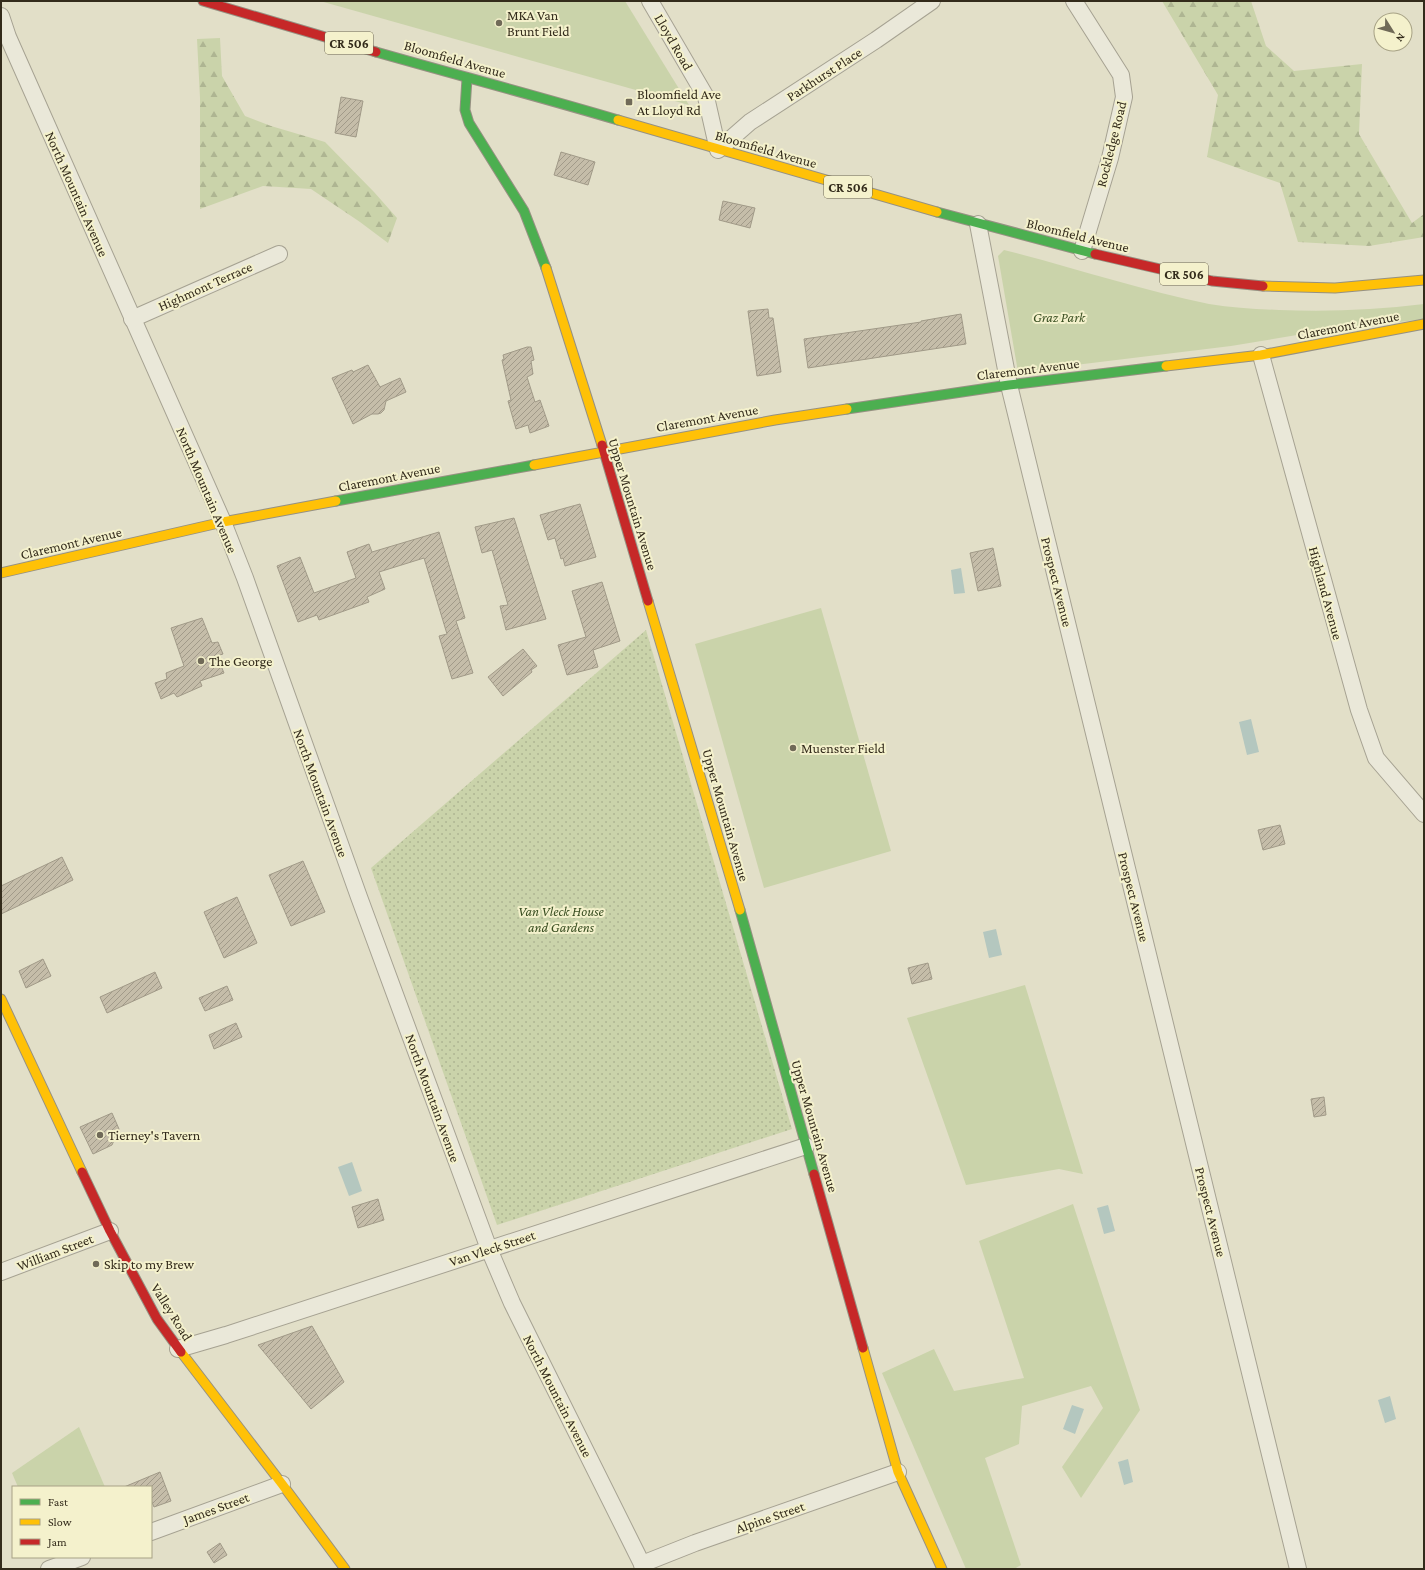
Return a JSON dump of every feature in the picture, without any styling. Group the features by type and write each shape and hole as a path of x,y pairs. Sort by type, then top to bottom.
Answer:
{"street":[{"name":"Bloomfield Avenue","path":"202,1 230,5 467,78 523,92 718,150 978,224 1082,251 1212,281 1272,287 1335,288 1424,280"},
{"name":"Lloyd Road","path":"650,1 706,97 718,150"},
{"name":"Parkhurst Place","path":"718,150 750,122 876,40 932,1"},
{"name":"Rockledge Road","path":"1074,1 1121,75 1124,97 1110,158 1082,251"},
{"name":"North Mountain Avenue","path":"1,16 8,37 223,522 245,578 356,890 489,1249 512,1303 643,1566"},
{"name":"Upper Mountain Avenue","path":"467,78 465,110 469,123 524,211 533,230 610,470 754,958 898,1472 942,1569"},
{"name":"Prospect Avenue","path":"978,224 1009,385 1298,1569"},
{"name":"Highmont Terrace","path":"132,319 279,254"},
{"name":"Claremont Avenue","path":"1,573 223,522 775,420 1009,385 1261,355 1424,324"},
{"name":"Highland Avenue","path":"1261,355 1359,710 1376,758 1424,814"},
{"name":"Valley Road","path":"1,999 110,1231 158,1319 178,1349 282,1484 345,1569"},
{"name":"Van Vleck Street","path":"178,1349 226,1335 806,1146"},
{"name":"William Street","path":"1,1272 110,1231"},
{"name":"Alpine Street","path":"643,1566 695,1544 898,1472"},
{"name":"James Street","path":"152,1532 282,1484"},
{"path":"49,1569 79,1558"}],"green space":[{"path":"320,1 625,1 689,105"},
{"path":"1162,1 1251,1 1266,46 1294,71 1362,64 1359,134 1412,223 1424,214 1424,237 1369,246 1298,242 1280,183 1207,157 1218,95"},
{"path":"220,38 222,76 245,116 271,126 325,142 397,218 388,243 311,189 263,186 200,209 200,98 197,39"},
{"name":"Graz Park","path":"1004,250 1157,292 1209,304 1252,309 1333,311 1388,308 1424,304 1424,319 1309,333 1231,346 1018,372 998,256"},
{"name":"Muenster Field","path":"821,608 891,851 764,888 695,644"},
{"name":"Van Vleck House and Gardens","path":"646,630 792,1129 497,1225 371,868"},
{"path":"1025,985 1083,1174 1059,1169 966,1185 907,1018"},
{"path":"1073,1204 1140,1410 1081,1498 1062,1467 1103,1408 1091,1386 1022,1406 1019,1444 985,1458 1021,1565 1014,1569 966,1569 882,1373 934,1349 954,1391 1024,1378 979,1241"},
{"path":"79,1427 105,1486 18,1486 12,1473"}],"shaded area":[{"path":"961,568 965,593 954,594 951,570"},
{"path":"1251,719 1259,752 1247,755 1239,722"},
{"path":"996,929 1002,955 989,958 983,932"},
{"path":"352,1162 362,1191 349,1196 338,1167"},
{"path":"1108,1205 1115,1231 1104,1234 1097,1208"},
{"path":"1390,1396 1396,1419 1385,1423 1378,1400"},
{"path":"1072,1405 1084,1409 1075,1434 1063,1429"},
{"path":"1128,1459 1133,1482 1124,1485 1118,1462"}],"building":[{"path":"341,97 363,101 356,137 335,133"},
{"path":"561,152 595,162 588,185 554,175"},
{"path":"723,201 755,208 750,228 719,220"},
{"path":"768,309 769,318 773,318 781,372 757,376 748,311"},
{"path":"961,314 966,344 808,368 804,339 921,322"},
{"path":"531,347 534,360 531,361 533,374 527,377 535,402 540,400 549,426 530,433 528,425 516,429 508,401 511,400 502,360 504,359 503,355"},
{"path":"368,365 380,387 400,378 406,392 386,401 384,410 381,413 372,414 353,424 332,378 352,370 353,372"},
{"path":"580,504 596,557 565,566 563,558 561,559 555,538 548,540 540,515"},
{"path":"514,518 546,619 506,630 500,606 508,605 492,550 482,553 475,527"},
{"path":"439,532 465,618 456,621 473,673 452,679 439,636 447,634 424,558 379,572 385,589 367,597 369,602 319,620 317,615 298,622 277,566 300,557 314,593 356,578 347,552 369,544 372,552"},
{"path":"993,548 1001,586 978,591 970,553"},
{"path":"602,582 620,641 593,650 598,667 567,675 558,645 586,637 572,591"},
{"name":"The George","path":"202,618 212,643 218,642 223,654 217,656 224,673 200,681 202,686 177,697 174,693 161,699 155,683 167,679 166,673 184,666 171,628"},
{"path":"523,649 537,666 503,696 488,677"},
{"path":"1280,825 1285,844 1263,850 1258,830"},
{"path":"62,857 73,880 1,914 1,886"},
{"path":"303,861 325,912 291,926 269,875"},
{"path":"237,897 257,943 224,958 204,912"},
{"path":"43,959 51,976 26,988 19,971"},
{"path":"928,963 932,979 912,984 908,968"},
{"path":"155,972 162,988 107,1013 100,997"},
{"path":"227,986 233,1000 205,1011 199,998"},
{"path":"236,1023 242,1037 214,1049 209,1035"},
{"path":"1324,1097 1326,1115 1314,1117 1311,1099"},
{"name":"Tierney's Tavern","path":"112,1113 119,1129 112,1145 93,1154 80,1127"},
{"path":"378,1199 384,1220 358,1228 352,1207"},
{"path":"312,1326 344,1382 311,1409 258,1345"},
{"path":"160,1472 171,1501 154,1507 152,1502 152,1486 126,1486"},
{"path":"220,1543 227,1555 214,1563 207,1552"}],"traffic: fast":[{"path":"376,52 618,120"},
{"path":"467,78 465,110 469,123 524,211 546,268"},
{"path":"937,212 1095,254"},
{"path":"847,409 1009,385 1166,366"},
{"path":"336,501 534,465"},
{"path":"740,910 814,1174"}],"traffic: slow":[{"path":"618,120 937,212"},
{"path":"546,268 602,445"},
{"path":"1263,286 1335,288 1424,280"},
{"path":"1166,366 1261,355 1424,324"},
{"path":"534,465 775,420 847,409"},
{"path":"1,573 223,522 336,501"},
{"path":"648,601 740,910"},
{"path":"1,999 82,1172"},
{"path":"863,1348 898,1472 942,1569"},
{"path":"181,1352 345,1569"}],"traffic: jam":[{"path":"203,1 376,52"},
{"path":"1095,254 1212,281 1263,286"},
{"path":"602,445 648,601"},
{"path":"82,1172 110,1231 157,1319 181,1352"},
{"path":"814,1174 863,1348"}],"place":[{"name":"MKA Van Brunt Field","path":"499,23"},
{"name":"Bloomfield Ave At Lloyd Rd","path":"629,102"},
{"name":"The George","path":"201,661"},
{"name":"Muenster Field","path":"793,748"},
{"name":"Tierney's Tavern","path":"100,1135"},
{"name":"Skip to my Brew","path":"96,1264"}]}
